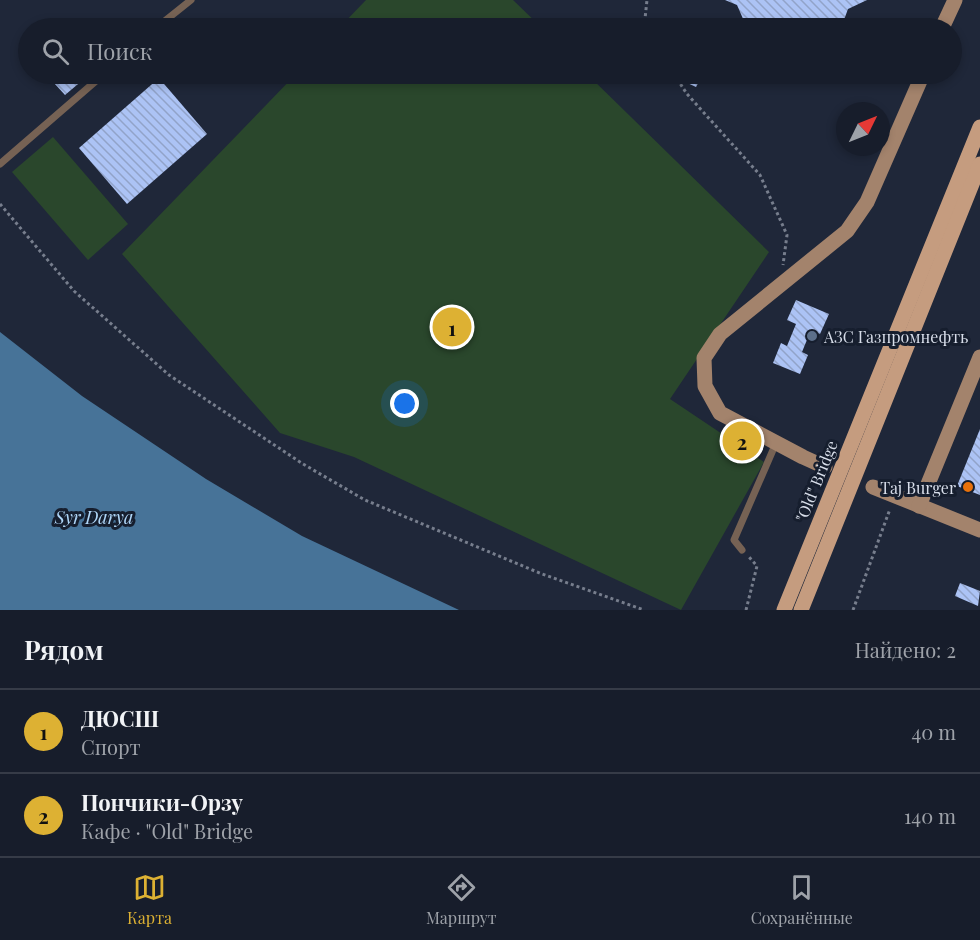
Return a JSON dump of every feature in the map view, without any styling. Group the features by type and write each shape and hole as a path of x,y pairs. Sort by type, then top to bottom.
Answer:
{"main road":[{"path":"947,18 955,0"},
{"path":"825,467 720,413 705,386 704,358 720,334 847,231 867,202 919,84"},
{"path":"889,368 980,127"},
{"path":"889,368 980,164"},
{"path":"919,506 980,357"},
{"name":"\"Old\" Bridge","path":"784,610 889,368"},
{"name":"\"Old\" Bridge","path":"801,610 889,368"},
{"path":"873,487 980,530"}],"lane":[{"path":"168,18 190,0"},
{"path":"0,164 92,84"},
{"path":"742,550 734,540 776,443"}],"path":[{"path":"645,18 647,0"},
{"path":"680,84 760,175 787,235 780,285"},
{"path":"0,204 74,291 169,375 303,464 365,500 542,574 644,610"},
{"path":"853,610 895,496"},
{"path":"742,550 757,566 746,610"}],"green space":[{"path":"366,0 513,0 532,18 349,18"},
{"path":"286,84 597,84 769,252 670,399 764,462 681,610 354,457 280,433 122,254"},
{"path":"53,137 128,224 88,260 12,172"}],"water":[{"name":"Syr Darya","path":"0,332 82,396 206,479 302,536 459,610 0,610"}],"building":[{"path":"725,0 867,0 848,9 845,18 743,18 737,5"},
{"path":"55,84 78,84 65,95"},
{"path":"152,84 164,84 207,134 127,204 79,148"},
{"path":"796,300 829,314 820,334 811,330 802,352 808,355 800,374 773,363 781,343 787,346 796,324 787,320"},
{"path":"980,429 980,495 957,486"},
{"path":"960,583 980,591 978,606 955,596"}],"place":[{"name":"ДЮСШ","path":"452,327"},
{"name":"АЗС Газпромнефть","path":"812,336"},
{"name":"Пончики-Орзу","path":"742,441"},
{"name":"Taj Burger","path":"968,487"}]}
